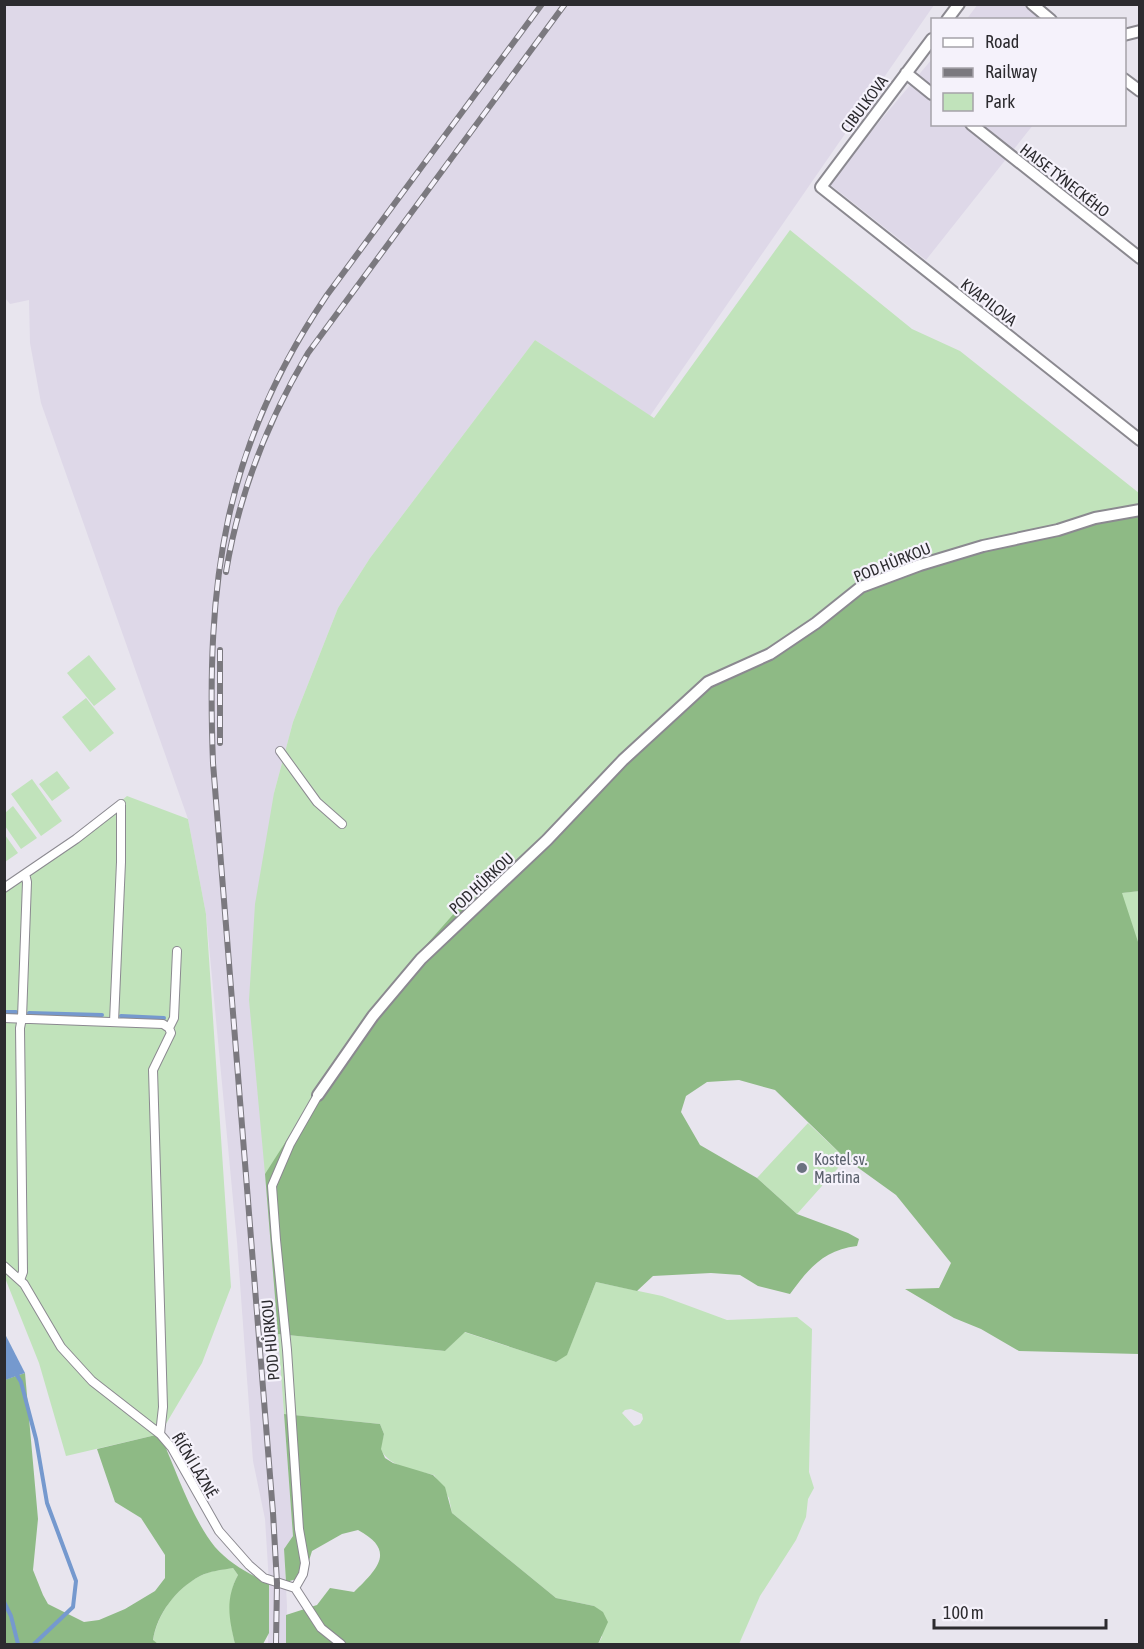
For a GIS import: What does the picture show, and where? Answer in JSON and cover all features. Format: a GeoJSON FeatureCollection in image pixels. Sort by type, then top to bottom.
{"type":"FeatureCollection","features":[{"type":"Feature","properties":{"kind":"street"},"geometry":{"type":"LineString","coordinates":[[948,18],[959,4]]}},
{"type":"Feature","properties":{"kind":"street"},"geometry":{"type":"LineString","coordinates":[[1032,4],[1049,18]]}},
{"type":"Feature","properties":{"kind":"street","name":"CIBULKOVA"},"geometry":{"type":"LineString","coordinates":[[821,187],[931,42]]}},
{"type":"Feature","properties":{"kind":"street"},"geometry":{"type":"LineString","coordinates":[[906,73],[931,92]]}},
{"type":"Feature","properties":{"kind":"street"},"geometry":{"type":"LineString","coordinates":[[1126,80],[1140,91]]}},
{"type":"Feature","properties":{"kind":"street","name":"HAISE TÝNECKÉHO"},"geometry":{"type":"LineString","coordinates":[[974,126],[1140,258]]}},
{"type":"Feature","properties":{"kind":"street","name":"KVAPILOVA"},"geometry":{"type":"LineString","coordinates":[[821,187],[1140,440]]}},
{"type":"Feature","properties":{"kind":"street","name":"POD HŮRKOU"},"geometry":{"type":"LineString","coordinates":[[295,1588],[303,1574],[305,1563],[299,1529],[287,1350],[272,1186],[290,1144],[318,1095],[373,1016],[421,959],[547,840],[623,760],[708,682],[770,654],[816,623],[861,587],[920,565],[983,546],[1058,530],[1095,518],[1140,510]]}},
{"type":"Feature","properties":{"kind":"street"},"geometry":{"type":"LineString","coordinates":[[280,751],[317,802],[342,824]]}},
{"type":"Feature","properties":{"kind":"street"},"geometry":{"type":"LineString","coordinates":[[4,888],[76,839],[121,804],[121,862],[114,1022]]}},
{"type":"Feature","properties":{"kind":"street"},"geometry":{"type":"LineString","coordinates":[[20,1280],[23,1272],[20,1028],[27,882],[25,874]]}},
{"type":"Feature","properties":{"kind":"street"},"geometry":{"type":"LineString","coordinates":[[169,1028],[174,1018],[177,951]]}},
{"type":"Feature","properties":{"kind":"street"},"geometry":{"type":"LineString","coordinates":[[4,1018],[163,1024],[169,1028],[171,1033],[153,1070],[163,1407],[160,1434]]}},
{"type":"Feature","properties":{"kind":"street","name":"ŘÍČNÍ LÁZNĚ"},"geometry":{"type":"LineString","coordinates":[[4,1266],[20,1280],[40,1309],[61,1347],[92,1381],[160,1434],[172,1448],[226,1540],[264,1578],[295,1588]]}},
{"type":"Feature","properties":{"kind":"street"},"geometry":{"type":"LineString","coordinates":[[295,1588],[321,1628],[341,1644]]}},
{"type":"Feature","properties":{"kind":"shaded area"},"geometry":{"type":"Polygon","coordinates":[[[978,4],[1032,5],[1048,18],[968,18],[978,4]]]}},
{"type":"Feature","properties":{"kind":"shaded area"},"geometry":{"type":"Polygon","coordinates":[[[5,5],[934,5],[650,416],[535,340],[370,558],[338,608],[293,722],[274,793],[275,1293],[293,1536],[284,1549],[286,1644],[268,1644],[269,1583],[265,1519],[253,1461],[237,1242],[206,914],[188,819],[41,403],[30,343],[29,300],[10,304],[5,298],[5,5]]]}},
{"type":"Feature","properties":{"kind":"shaded area"},"geometry":{"type":"Polygon","coordinates":[[[931,60],[931,126],[1032,126],[926,260],[828,183],[931,60]]]}},
{"type":"Feature","properties":{"kind":"green space"},"geometry":{"type":"Polygon","coordinates":[[[790,230],[912,329],[960,351],[1139,493],[1139,505],[265,1174],[249,1000],[255,904],[274,793],[293,722],[338,608],[370,558],[535,340],[654,418],[790,230]]]}},
{"type":"Feature","properties":{"kind":"green space"},"geometry":{"type":"Polygon","coordinates":[[[1139,505],[1140,891],[1122,893],[1140,948],[1139,1354],[1019,1351],[981,1329],[954,1318],[905,1289],[939,1288],[951,1263],[896,1195],[846,1159],[775,1090],[739,1080],[707,1082],[686,1096],[681,1112],[700,1145],[757,1178],[797,1214],[859,1239],[857,1246],[835,1252],[818,1262],[790,1294],[758,1286],[740,1275],[711,1273],[653,1276],[637,1291],[596,1282],[567,1355],[556,1362],[465,1332],[445,1351],[278,1334],[265,1174],[343,1052],[412,961],[457,910],[474,904],[699,687],[769,652],[860,584],[1139,505]]]}},
{"type":"Feature","properties":{"kind":"green space"},"geometry":{"type":"Polygon","coordinates":[[[89,655],[116,689],[94,706],[67,673],[89,655]]]}},
{"type":"Feature","properties":{"kind":"green space"},"geometry":{"type":"Polygon","coordinates":[[[86,698],[114,733],[90,752],[62,717],[86,698]]]}},
{"type":"Feature","properties":{"kind":"green space"},"geometry":{"type":"Polygon","coordinates":[[[57,771],[70,788],[52,801],[39,784],[57,771]]]}},
{"type":"Feature","properties":{"kind":"green space"},"geometry":{"type":"Polygon","coordinates":[[[32,779],[62,821],[41,836],[11,794],[32,779]]]}},
{"type":"Feature","properties":{"kind":"green space"},"geometry":{"type":"Polygon","coordinates":[[[127,796],[188,819],[206,914],[231,1287],[202,1363],[160,1434],[66,1456],[39,1363],[5,1278],[5,888],[76,839],[127,796]]]}},
{"type":"Feature","properties":{"kind":"green space"},"geometry":{"type":"Polygon","coordinates":[[[13,806],[37,838],[21,849],[5,826],[5,813],[13,806]]]}},
{"type":"Feature","properties":{"kind":"green space"},"geometry":{"type":"Polygon","coordinates":[[[5,835],[18,853],[4,862],[5,835]]]}},
{"type":"Feature","properties":{"kind":"green space"},"geometry":{"type":"Polygon","coordinates":[[[1139,891],[1140,948],[1139,949],[1121,893],[1139,891]]]}},
{"type":"Feature","properties":{"kind":"green space"},"geometry":{"type":"Polygon","coordinates":[[[808,1123],[846,1159],[797,1214],[757,1178],[808,1123]]]}},
{"type":"Feature","properties":{"kind":"green space"},"geometry":{"type":"Polygon","coordinates":[[[596,1282],[662,1296],[727,1320],[797,1317],[812,1329],[809,1472],[814,1488],[808,1499],[806,1517],[796,1540],[760,1596],[739,1644],[598,1644],[602,1637],[594,1606],[556,1598],[452,1513],[449,1498],[434,1475],[397,1464],[380,1449],[384,1434],[380,1424],[284,1414],[278,1334],[445,1351],[464,1332],[556,1362],[567,1354],[596,1282]],[[631,1409],[622,1413],[634,1426],[640,1424],[643,1419],[642,1414],[631,1409]]]}},
{"type":"Feature","properties":{"kind":"green space"},"geometry":{"type":"Polygon","coordinates":[[[25,1373],[38,1519],[33,1570],[48,1604],[84,1622],[99,1620],[125,1609],[155,1591],[165,1578],[165,1555],[141,1518],[115,1502],[97,1449],[160,1434],[191,1508],[215,1547],[240,1568],[269,1583],[269,1633],[263,1644],[235,1644],[229,1609],[231,1592],[238,1575],[233,1568],[200,1576],[176,1595],[163,1612],[155,1630],[153,1640],[158,1644],[5,1644],[4,1380],[25,1373]]]}},
{"type":"Feature","properties":{"kind":"green space"},"geometry":{"type":"Polygon","coordinates":[[[284,1414],[380,1424],[384,1434],[381,1449],[385,1458],[393,1463],[433,1475],[445,1487],[452,1513],[556,1598],[594,1606],[603,1612],[608,1622],[598,1644],[286,1644],[286,1615],[317,1605],[330,1588],[354,1592],[376,1568],[380,1553],[377,1545],[358,1530],[342,1534],[312,1551],[304,1577],[286,1582],[284,1549],[293,1536],[284,1414]]]}},
{"type":"Feature","properties":{"kind":"green space"},"geometry":{"type":"Polygon","coordinates":[[[233,1568],[238,1575],[230,1600],[235,1644],[158,1644],[153,1641],[155,1630],[165,1609],[180,1590],[199,1576],[233,1568]]]}},
{"type":"Feature","properties":{"kind":"water"},"geometry":{"type":"Polygon","coordinates":[[[4,1332],[25,1373],[5,1380],[4,1380],[4,1332]]]}},
{"type":"Feature","properties":{"kind":"waterway"},"geometry":{"type":"LineString","coordinates":[[4,1012],[16,1012]]}},
{"type":"Feature","properties":{"kind":"waterway"},"geometry":{"type":"LineString","coordinates":[[29,1013],[102,1015]]}},
{"type":"Feature","properties":{"kind":"waterway"},"geometry":{"type":"LineString","coordinates":[[121,1016],[164,1018]]}},
{"type":"Feature","properties":{"kind":"waterway"},"geometry":{"type":"LineString","coordinates":[[15,1372],[21,1382],[36,1439],[47,1503],[76,1581],[73,1607],[34,1644]]}},
{"type":"Feature","properties":{"kind":"waterway"},"geometry":{"type":"LineString","coordinates":[[4,1602],[11,1616],[18,1644]]}},
{"type":"Feature","properties":{"kind":"railway"},"geometry":{"type":"LineString","coordinates":[[276,1644],[277,1583],[273,1513],[213,763],[213,635],[228,518],[243,463],[264,407],[292,352],[327,295],[542,4]]}},
{"type":"Feature","properties":{"kind":"railway"},"geometry":{"type":"LineString","coordinates":[[226,572],[239,514],[256,459],[280,405],[308,353],[565,4]]}},
{"type":"Feature","properties":{"kind":"railway"},"geometry":{"type":"LineString","coordinates":[[220,650],[220,743]]}},
{"type":"Feature","properties":{"kind":"place","name":"Kostel sv. Martina"},"geometry":{"type":"Point","coordinates":[802,1168]}}]}
